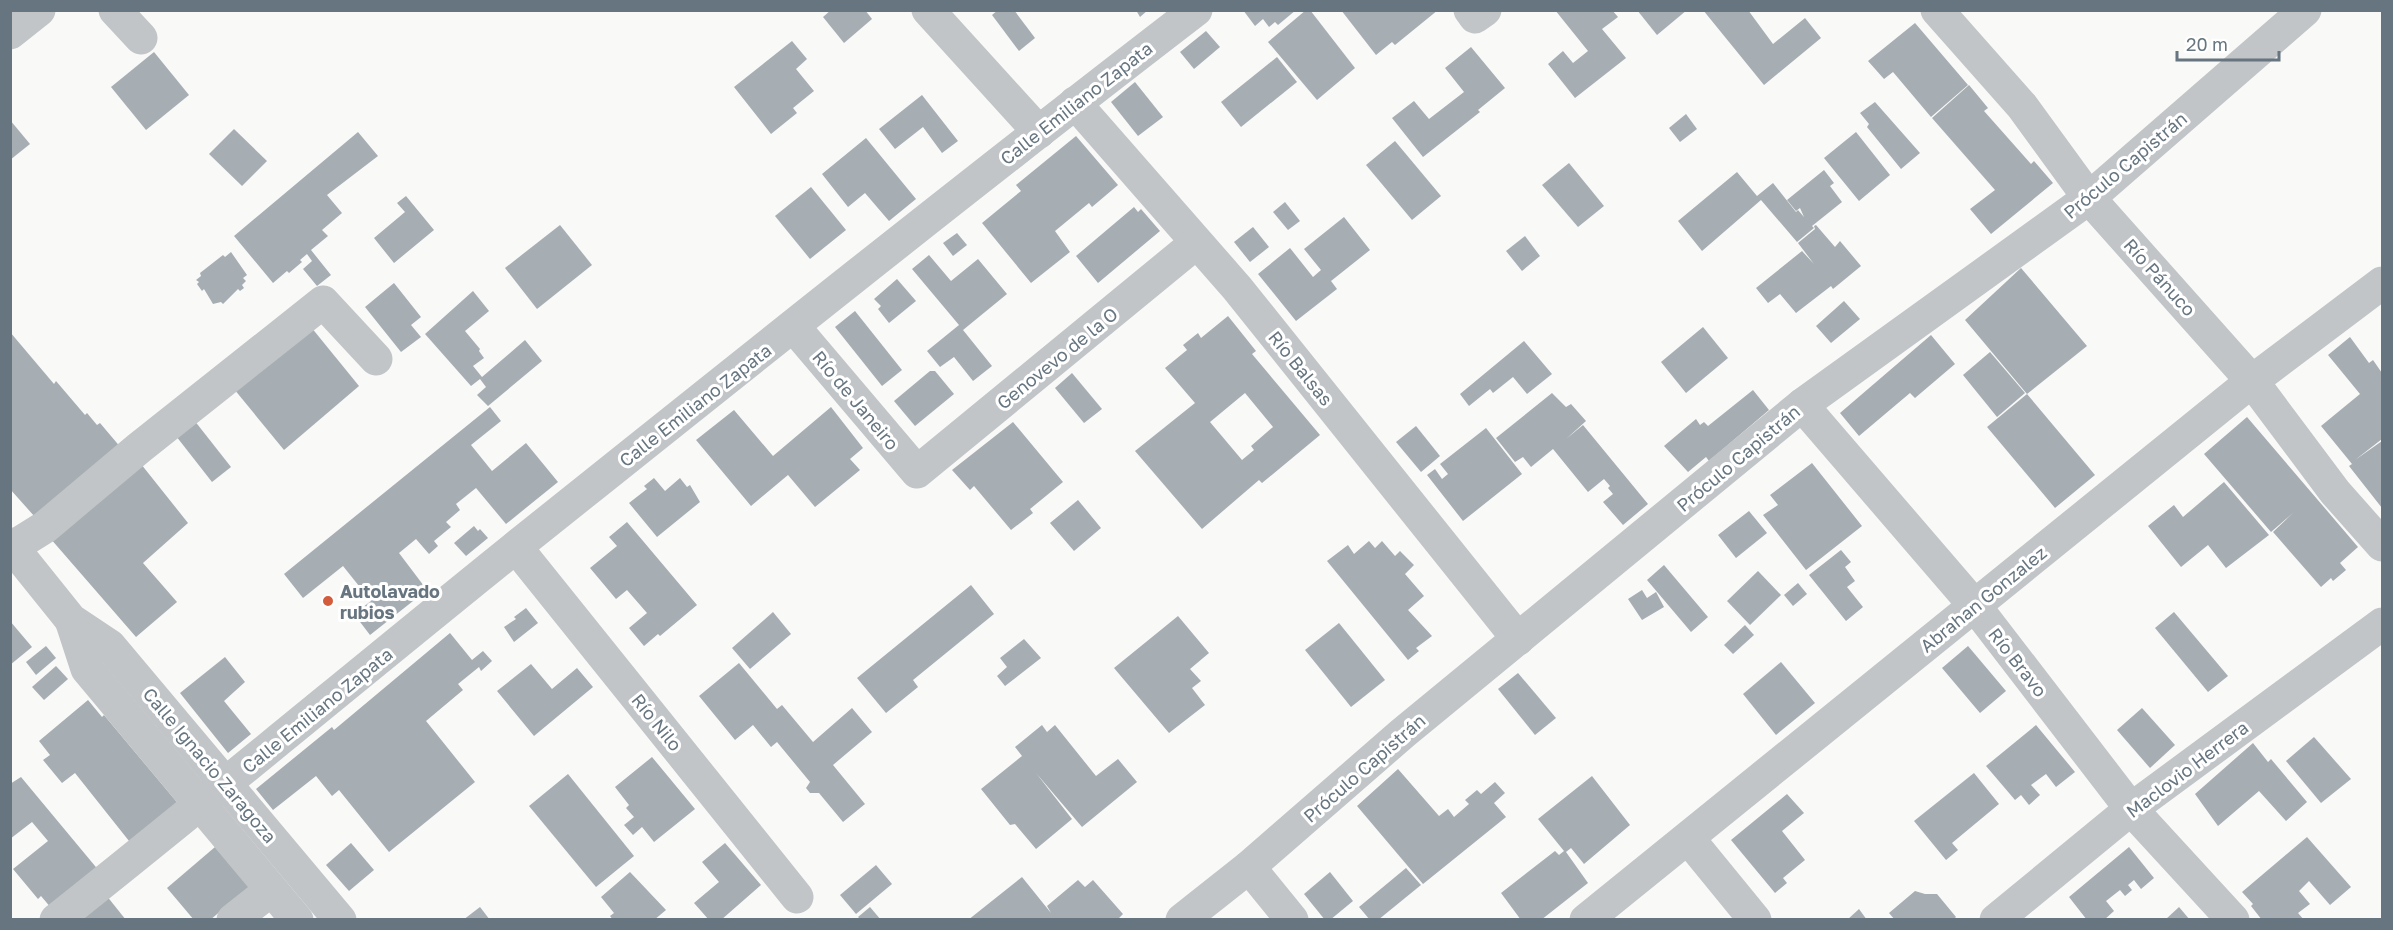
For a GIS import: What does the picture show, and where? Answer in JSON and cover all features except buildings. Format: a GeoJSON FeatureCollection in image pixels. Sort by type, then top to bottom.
{"type":"FeatureCollection","features":[{"type":"Feature","properties":{"kind":"street"},"geometry":{"type":"LineString","coordinates":[[10,33],[39,10]]}},
{"type":"Feature","properties":{"kind":"street"},"geometry":{"type":"LineString","coordinates":[[115,10],[141,38]]}},
{"type":"Feature","properties":{"kind":"street"},"geometry":{"type":"LineString","coordinates":[[928,10],[1039,132]]}},
{"type":"Feature","properties":{"kind":"street","name":"Calle Emiliano Zapata"},"geometry":{"type":"LineString","coordinates":[[56,920],[200,806],[516,547],[1075,103],[1196,10]]}},
{"type":"Feature","properties":{"kind":"street","name":"Río Pánuco"},"geometry":{"type":"LineString","coordinates":[[1937,10],[2022,106],[2089,198],[2252,381],[2335,492],[2382,545]]}},
{"type":"Feature","properties":{"kind":"street","name":"Próculo Capistrán"},"geometry":{"type":"LineString","coordinates":[[1182,920],[1249,867],[1403,733],[1802,405],[2089,198],[2305,10]]}},
{"type":"Feature","properties":{"kind":"street","name":"Río Balsas"},"geometry":{"type":"LineString","coordinates":[[1075,103],[1237,288],[1518,639]]}},
{"type":"Feature","properties":{"kind":"street","name":"Genovevo de la O"},"geometry":{"type":"LineString","coordinates":[[917,472],[1196,243]]}},
{"type":"Feature","properties":{"kind":"street","name":"Abrahan Gonzalez"},"geometry":{"type":"LineString","coordinates":[[1586,920],[2252,381],[2382,283]]}},
{"type":"Feature","properties":{"kind":"street"},"geometry":{"type":"LineString","coordinates":[[12,546],[45,527],[139,448],[323,302],[376,359]]}},
{"type":"Feature","properties":{"kind":"street","name":"Río de Janeiro"},"geometry":{"type":"LineString","coordinates":[[794,327],[917,472]]}},
{"type":"Feature","properties":{"kind":"street","name":"Río Bravo"},"geometry":{"type":"LineString","coordinates":[[1802,405],[1975,606],[2132,809],[2233,920]]}},
{"type":"Feature","properties":{"kind":"street","name":"Calle Ignacio Zaragoza"},"geometry":{"type":"LineString","coordinates":[[12,546],[71,620],[110,646],[340,920]]}},
{"type":"Feature","properties":{"kind":"street","name":"Río Nilo"},"geometry":{"type":"LineString","coordinates":[[516,547],[797,897]]}},
{"type":"Feature","properties":{"kind":"street","name":"Calle Ignacio Zaragoza"},"geometry":{"type":"LineString","coordinates":[[71,620],[87,669],[297,920]]}},
{"type":"Feature","properties":{"kind":"street","name":"Maclovio Herrera"},"geometry":{"type":"LineString","coordinates":[[1996,920],[2132,809],[2382,624]]}},
{"type":"Feature","properties":{"kind":"street"},"geometry":{"type":"LineString","coordinates":[[1689,838],[1755,920]]}},
{"type":"Feature","properties":{"kind":"street"},"geometry":{"type":"LineString","coordinates":[[1249,867],[1292,920]]}},
{"type":"Feature","properties":{"kind":"street"},"geometry":{"type":"LineString","coordinates":[[233,920],[272,890]]}},
{"type":"Feature","properties":{"kind":"place","name":"Autolavado rubios"},"geometry":{"type":"Point","coordinates":[328,601]}}]}
